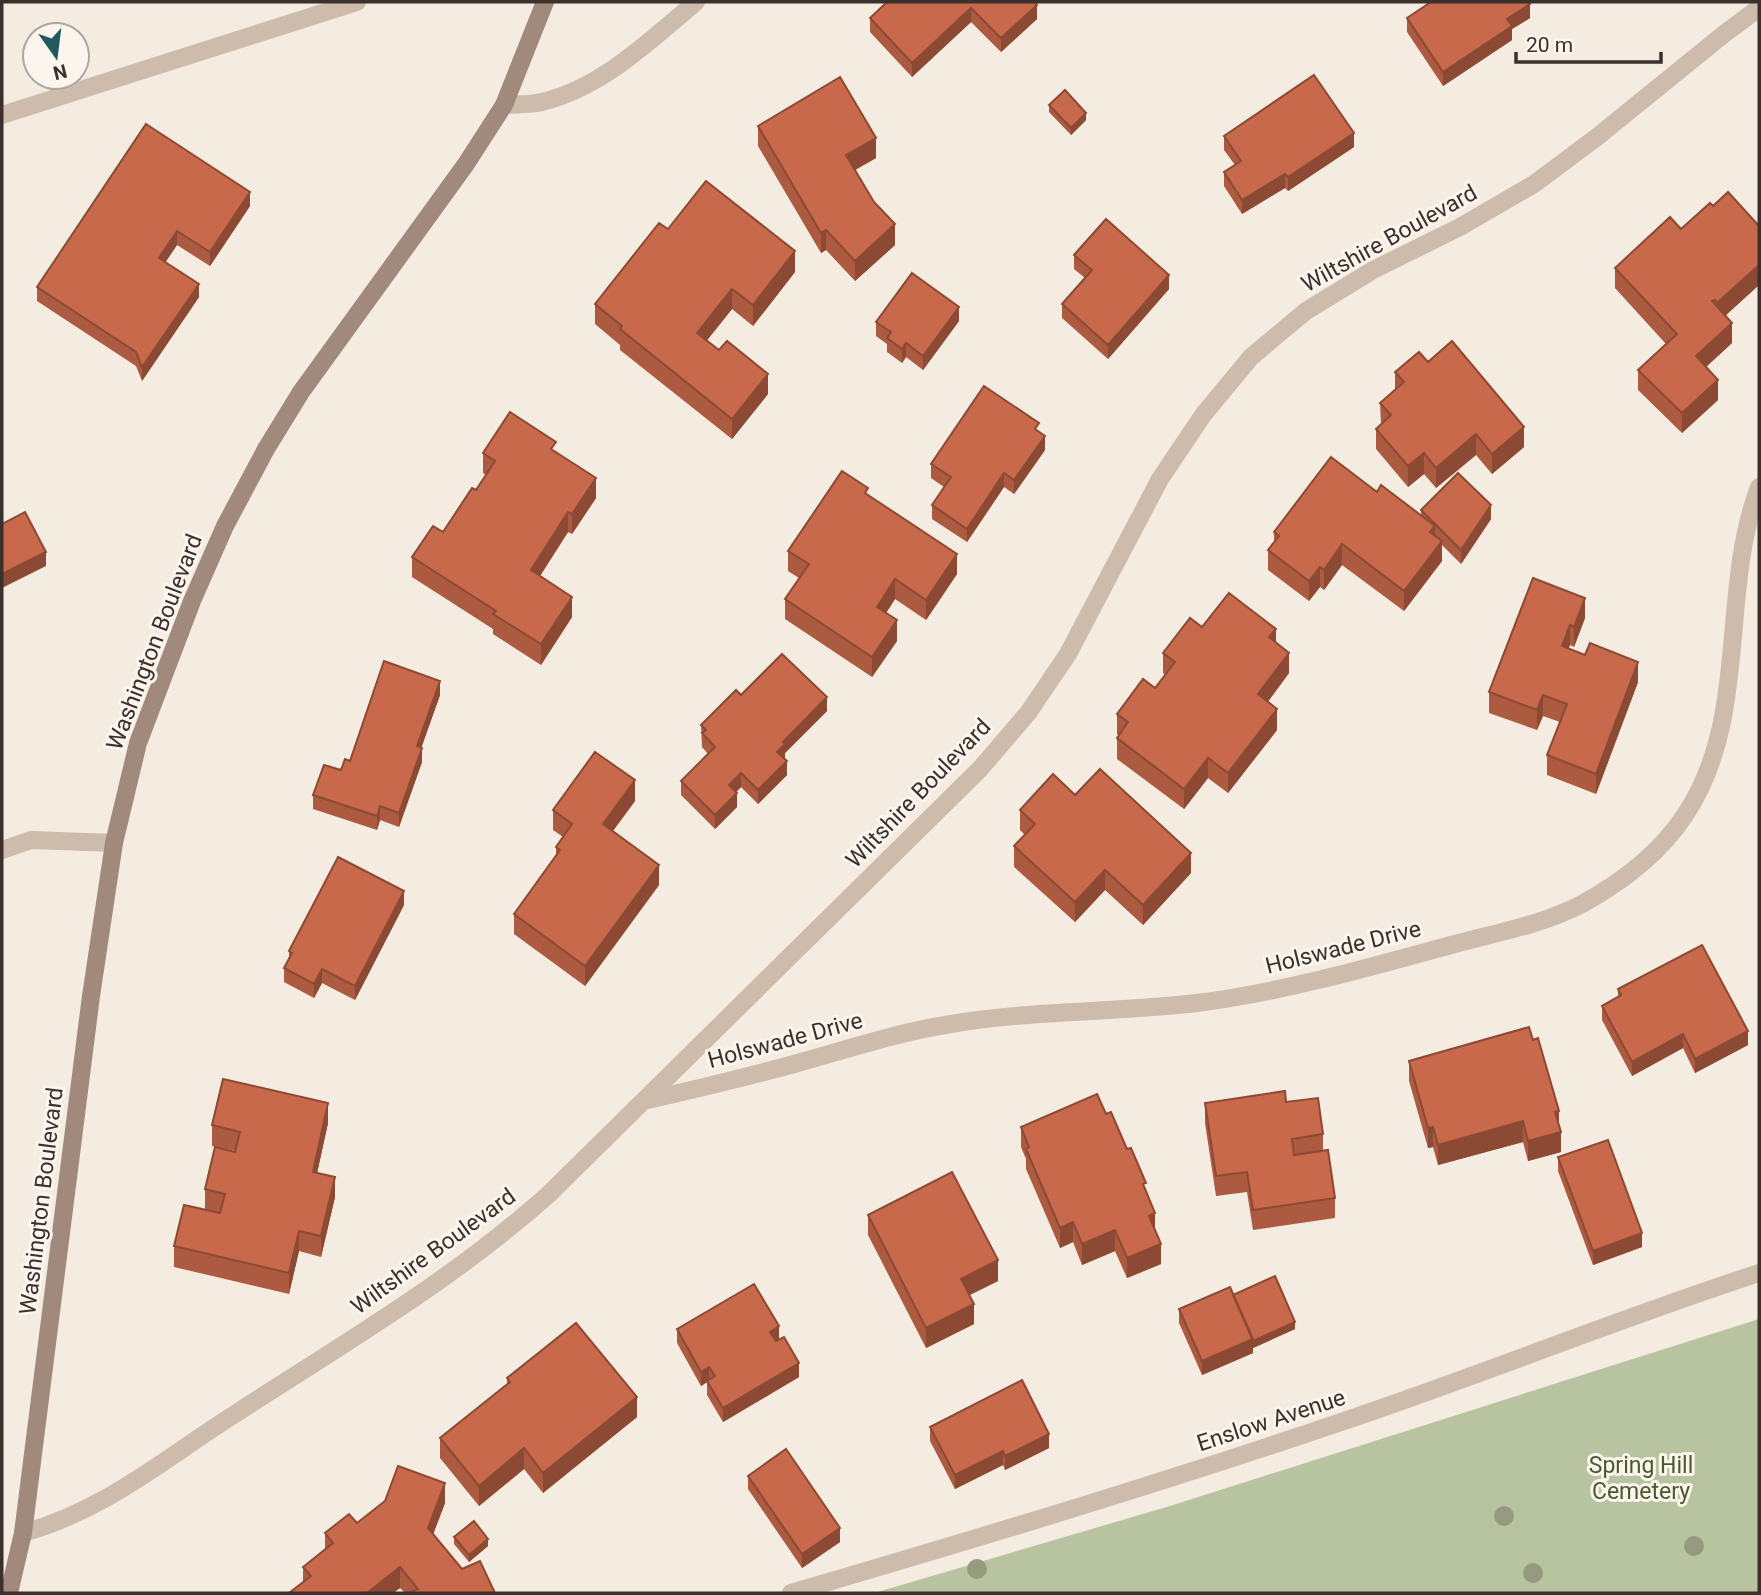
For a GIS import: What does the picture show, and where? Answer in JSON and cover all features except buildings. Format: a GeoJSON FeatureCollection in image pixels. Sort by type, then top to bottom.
{"type":"FeatureCollection","features":[{"type":"Feature","properties":{"kind":"street"},"geometry":{"type":"LineString","coordinates":[[2,116],[357,2]]}},
{"type":"Feature","properties":{"kind":"street","name":"Washington Boulevard"},"geometry":{"type":"LineString","coordinates":[[9,1593],[23,1533],[91,996],[114,843],[138,743],[164,672],[225,526],[266,449],[308,381],[466,164],[504,105],[545,2]]}},
{"type":"Feature","properties":{"kind":"street"},"geometry":{"type":"LineString","coordinates":[[504,105],[539,103],[576,91],[619,65],[696,2]]}},
{"type":"Feature","properties":{"kind":"street","name":"Wiltshire Boulevard"},"geometry":{"type":"LineString","coordinates":[[23,1533],[77,1514],[109,1498],[233,1415],[376,1325],[507,1232],[541,1202],[980,769],[1028,713],[1068,654],[1160,479],[1203,415],[1251,357],[1306,311],[1373,270],[1460,227],[1534,184],[1759,8]]}},
{"type":"Feature","properties":{"kind":"street","name":"Holswade Drive"},"geometry":{"type":"LineString","coordinates":[[643,1101],[742,1078],[876,1040],[945,1024],[1198,1003],[1280,989],[1527,924],[1578,906],[1622,880],[1658,848],[1685,816],[1711,769],[1722,724],[1732,654],[1740,558],[1759,486]]}},
{"type":"Feature","properties":{"kind":"street"},"geometry":{"type":"LineString","coordinates":[[2,850],[31,840],[114,843]]}},
{"type":"Feature","properties":{"kind":"street","name":"Enslow Avenue"},"geometry":{"type":"LineString","coordinates":[[791,1593],[1216,1464],[1382,1408],[1629,1316],[1759,1273]]}},
{"type":"Feature","properties":{"kind":"green space","name":"Spring Hill Cemetery"},"geometry":{"type":"Polygon","coordinates":[[[1759,1319],[1759,1593],[874,1593],[1170,1506],[1759,1319]]]}}]}
